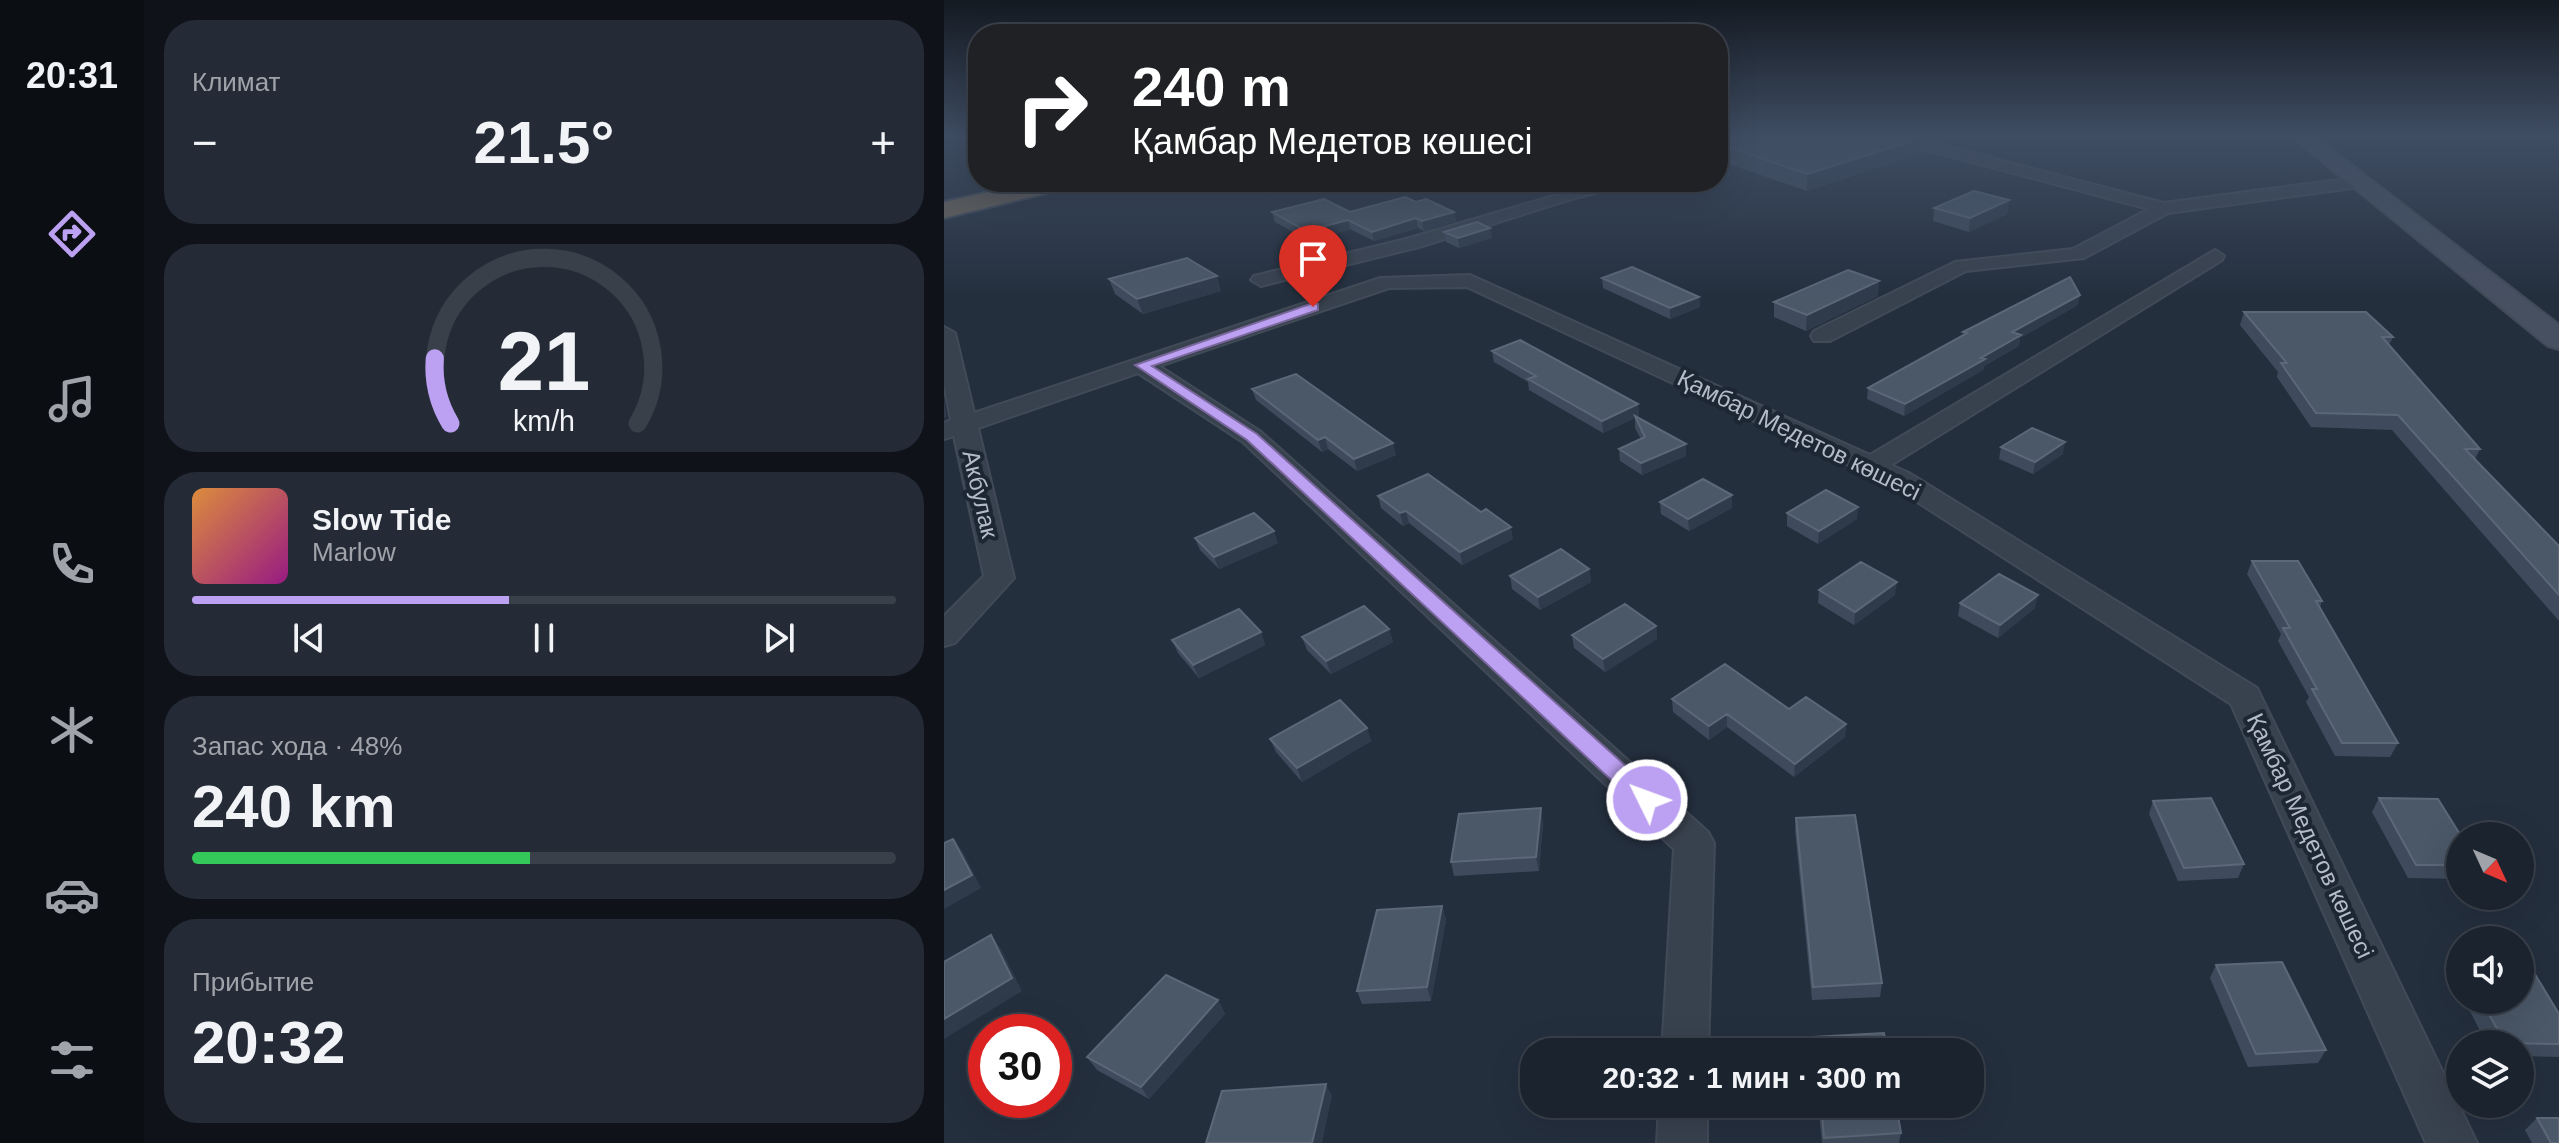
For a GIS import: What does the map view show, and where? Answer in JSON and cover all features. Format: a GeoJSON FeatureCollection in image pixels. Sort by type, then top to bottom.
{"type":"FeatureCollection","features":[{"type":"Feature","properties":{"kind":"highway"},"geometry":{"type":"LineString","coordinates":[[944,210],[1021,192]]}},
{"type":"Feature","properties":{"kind":"street"},"geometry":{"type":"LineString","coordinates":[[2093,189],[2164,208]]}},
{"type":"Feature","properties":{"kind":"street"},"geometry":{"type":"LineString","coordinates":[[1822,336],[1962,266],[2077,254],[2164,208],[2305,189]]}},
{"type":"Feature","properties":{"kind":"street"},"geometry":{"type":"LineString","coordinates":[[2369,189],[2559,340]]}},
{"type":"Feature","properties":{"kind":"street"},"geometry":{"type":"LineString","coordinates":[[1261,280],[1412,243],[1579,192]]}},
{"type":"Feature","properties":{"kind":"street"},"geometry":{"type":"LineString","coordinates":[[1871,466],[2215,256]]}},
{"type":"Feature","properties":{"kind":"street"},"geometry":{"type":"LineString","coordinates":[[1294,272],[1342,297]]}},
{"type":"Feature","properties":{"kind":"street","name":"Қамбар Медетов көшесі"},"geometry":{"type":"LineString","coordinates":[[954,427],[1387,282],[1470,281],[1900,479],[2245,697],[2452,1143]]}},
{"type":"Feature","properties":{"kind":"street","name":"Акбулак"},"geometry":{"type":"LineString","coordinates":[[944,333],[954,427],[999,578],[944,635]]}},
{"type":"Feature","properties":{"kind":"street"},"geometry":{"type":"LineString","coordinates":[[1141,365],[1252,437],[1694,843],[1686,1038]]}},
{"type":"Feature","properties":{"kind":"street"},"geometry":{"type":"LineString","coordinates":[[1682,1143],[1683,1118]]}},
{"type":"Feature","properties":{"kind":"building"},"geometry":{"type":"Polygon","coordinates":[[[1974,191],[2009,200],[1970,218],[1934,208],[1974,191]]]}},
{"type":"Feature","properties":{"kind":"building"},"geometry":{"type":"Polygon","coordinates":[[[1405,197],[1416,202],[1426,199],[1454,212],[1422,221],[1416,218],[1372,232],[1348,220],[1306,231],[1272,212],[1324,199],[1350,212],[1405,197]]]}},
{"type":"Feature","properties":{"kind":"building"},"geometry":{"type":"Polygon","coordinates":[[[1477,222],[1490,228],[1458,238],[1444,232],[1477,222]]]}},
{"type":"Feature","properties":{"kind":"building"},"geometry":{"type":"Polygon","coordinates":[[[1187,258],[1217,276],[1137,299],[1109,279],[1187,258]]]}},
{"type":"Feature","properties":{"kind":"building"},"geometry":{"type":"Polygon","coordinates":[[[1632,267],[1699,297],[1670,308],[1602,278],[1632,267]]]}},
{"type":"Feature","properties":{"kind":"building"},"geometry":{"type":"Polygon","coordinates":[[[1848,270],[1879,281],[1807,315],[1774,302],[1848,270]]]}},
{"type":"Feature","properties":{"kind":"building"},"geometry":{"type":"Polygon","coordinates":[[[2070,277],[2080,295],[2012,332],[2021,335],[1905,404],[1868,388],[1967,333],[1963,332],[2070,277]]]}},
{"type":"Feature","properties":{"kind":"building"},"geometry":{"type":"Polygon","coordinates":[[[2244,312],[2366,312],[2393,337],[2382,337],[2480,449],[2465,449],[2559,546],[2559,595],[2398,415],[2316,413],[2281,363],[2287,363],[2244,312]]]}},
{"type":"Feature","properties":{"kind":"building"},"geometry":{"type":"Polygon","coordinates":[[[1520,340],[1638,404],[1602,421],[1528,379],[1536,376],[1492,351],[1520,340]]]}},
{"type":"Feature","properties":{"kind":"building"},"geometry":{"type":"Polygon","coordinates":[[[1296,374],[1393,443],[1354,459],[1325,437],[1318,440],[1252,389],[1296,374]]]}},
{"type":"Feature","properties":{"kind":"building"},"geometry":{"type":"Polygon","coordinates":[[[1635,416],[1686,444],[1641,463],[1619,449],[1645,437],[1635,416]]]}},
{"type":"Feature","properties":{"kind":"building"},"geometry":{"type":"Polygon","coordinates":[[[2032,428],[2065,442],[2035,462],[2001,447],[2032,428]]]}},
{"type":"Feature","properties":{"kind":"building"},"geometry":{"type":"Polygon","coordinates":[[[1428,474],[1481,512],[1486,509],[1511,527],[1460,552],[1406,511],[1400,513],[1378,496],[1428,474]]]}},
{"type":"Feature","properties":{"kind":"building"},"geometry":{"type":"Polygon","coordinates":[[[1703,479],[1732,495],[1688,519],[1660,502],[1703,479]]]}},
{"type":"Feature","properties":{"kind":"building"},"geometry":{"type":"Polygon","coordinates":[[[1826,490],[1858,507],[1819,531],[1787,513],[1826,490]]]}},
{"type":"Feature","properties":{"kind":"building"},"geometry":{"type":"Polygon","coordinates":[[[1254,513],[1274,531],[1214,557],[1195,538],[1254,513]]]}},
{"type":"Feature","properties":{"kind":"building"},"geometry":{"type":"Polygon","coordinates":[[[1561,549],[1589,569],[1538,597],[1510,576],[1561,549]]]}},
{"type":"Feature","properties":{"kind":"building"},"geometry":{"type":"Polygon","coordinates":[[[2252,561],[2298,561],[2322,601],[2316,601],[2398,743],[2342,743],[2312,689],[2317,689],[2283,628],[2290,628],[2252,561]]]}},
{"type":"Feature","properties":{"kind":"building"},"geometry":{"type":"Polygon","coordinates":[[[1861,562],[1897,582],[1855,612],[1819,590],[1861,562]]]}},
{"type":"Feature","properties":{"kind":"building"},"geometry":{"type":"Polygon","coordinates":[[[1999,574],[2038,595],[2000,625],[1960,603],[1999,574]]]}},
{"type":"Feature","properties":{"kind":"building"},"geometry":{"type":"Polygon","coordinates":[[[1625,604],[1656,626],[1603,659],[1572,635],[1625,604]]]}},
{"type":"Feature","properties":{"kind":"building"},"geometry":{"type":"Polygon","coordinates":[[[1364,606],[1389,629],[1326,661],[1302,637],[1364,606]]]}},
{"type":"Feature","properties":{"kind":"building"},"geometry":{"type":"Polygon","coordinates":[[[1239,609],[1261,632],[1193,665],[1172,640],[1239,609]]]}},
{"type":"Feature","properties":{"kind":"building"},"geometry":{"type":"Polygon","coordinates":[[[1725,664],[1789,709],[1806,697],[1846,724],[1795,764],[1727,714],[1709,726],[1672,699],[1725,664]]]}},
{"type":"Feature","properties":{"kind":"building"},"geometry":{"type":"Polygon","coordinates":[[[1340,700],[1367,728],[1297,768],[1270,739],[1340,700]]]}},
{"type":"Feature","properties":{"kind":"building"},"geometry":{"type":"Polygon","coordinates":[[[2211,798],[2244,864],[2184,868],[2153,801],[2211,798]]]}},
{"type":"Feature","properties":{"kind":"building"},"geometry":{"type":"Polygon","coordinates":[[[2379,798],[2438,799],[2452,822],[2446,822],[2446,865],[2416,865],[2379,798]]]}},
{"type":"Feature","properties":{"kind":"building"},"geometry":{"type":"Polygon","coordinates":[[[1541,808],[1536,857],[1451,862],[1459,814],[1541,808]]]}},
{"type":"Feature","properties":{"kind":"building"},"geometry":{"type":"Polygon","coordinates":[[[1855,815],[1882,983],[1813,987],[1796,818],[1855,815]]]}},
{"type":"Feature","properties":{"kind":"building"},"geometry":{"type":"Polygon","coordinates":[[[953,839],[972,875],[944,890],[944,843],[953,839]]]}},
{"type":"Feature","properties":{"kind":"building"},"geometry":{"type":"Polygon","coordinates":[[[1442,906],[1427,987],[1357,991],[1377,910],[1442,906]]]}},
{"type":"Feature","properties":{"kind":"building"},"geometry":{"type":"Polygon","coordinates":[[[991,935],[1012,978],[944,1019],[944,962],[991,935]]]}},
{"type":"Feature","properties":{"kind":"building"},"geometry":{"type":"Polygon","coordinates":[[[2282,962],[2326,1050],[2256,1054],[2216,965],[2282,962]]]}},
{"type":"Feature","properties":{"kind":"building"},"geometry":{"type":"Polygon","coordinates":[[[2534,973],[2559,1014],[2559,1044],[2534,1044],[2534,1030],[2498,1030],[2489,1014],[2534,1014],[2534,973]]]}},
{"type":"Feature","properties":{"kind":"building"},"geometry":{"type":"Polygon","coordinates":[[[1166,975],[1218,1000],[1141,1087],[1087,1057],[1166,975]]]}},
{"type":"Feature","properties":{"kind":"building"},"geometry":{"type":"Polygon","coordinates":[[[1884,1033],[1885,1038],[1813,1038],[1884,1033]]]}},
{"type":"Feature","properties":{"kind":"building"},"geometry":{"type":"Polygon","coordinates":[[[1326,1084],[1312,1143],[1206,1143],[1222,1091],[1326,1084]]]}},
{"type":"Feature","properties":{"kind":"building"},"geometry":{"type":"Polygon","coordinates":[[[1822,1118],[1898,1118],[1901,1133],[1824,1138],[1822,1118]]]}},
{"type":"Feature","properties":{"kind":"building"},"geometry":{"type":"Polygon","coordinates":[[[2537,1118],[2559,1118],[2559,1143],[2551,1143],[2537,1118]]]}},
{"type":"Feature","properties":{"kind":"route"},"geometry":{"type":"LineString","coordinates":[[1313,307],[1141,365],[1252,437],[1647,800]]}}]}
